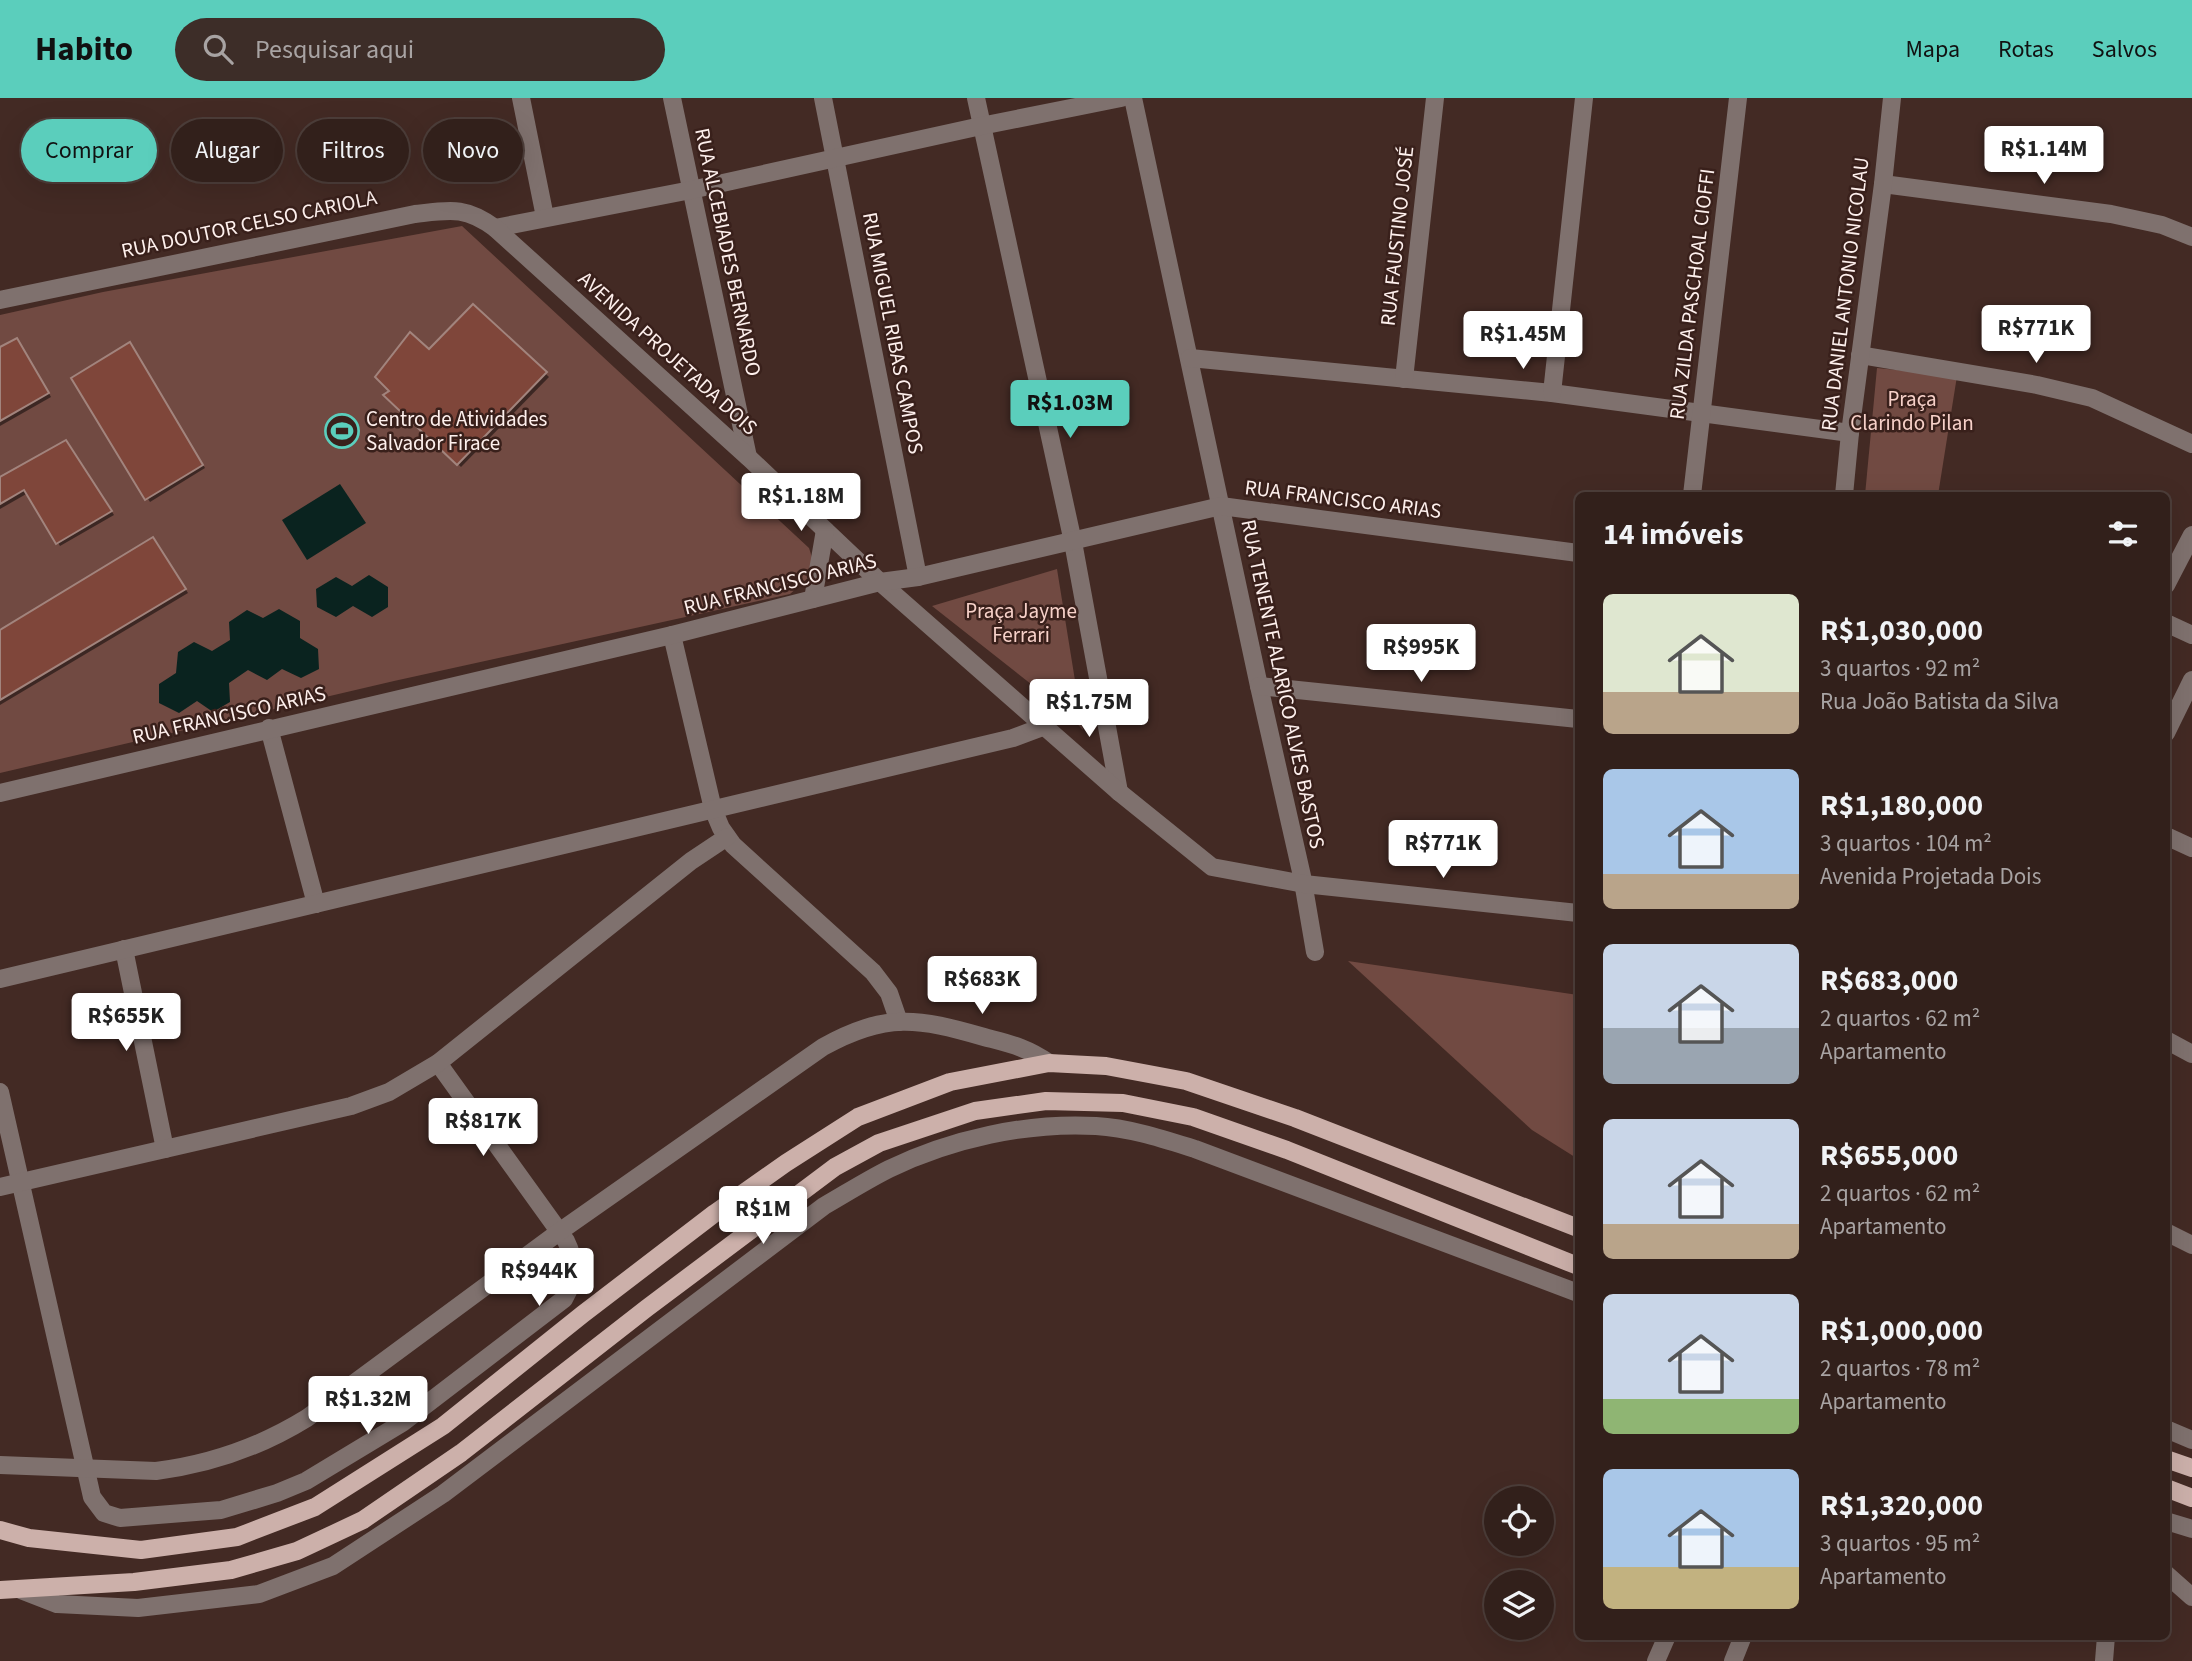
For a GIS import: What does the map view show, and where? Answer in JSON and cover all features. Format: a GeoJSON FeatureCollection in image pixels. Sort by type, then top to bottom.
{"type":"FeatureCollection","features":[{"type":"Feature","properties":{"kind":"main road"},"geometry":{"type":"LineString","coordinates":[[0,1530],[29,1538],[141,1550],[237,1537],[315,1507],[443,1426],[583,1314],[715,1213],[786,1163],[858,1117],[950,1082],[1049,1063],[1106,1066],[1186,1081],[1295,1118],[1575,1227]]}},
{"type":"Feature","properties":{"kind":"main road"},"geometry":{"type":"LineString","coordinates":[[0,1590],[134,1582],[231,1570],[297,1551],[363,1520],[461,1453],[647,1308],[835,1167],[879,1143],[975,1111],[1046,1101],[1123,1103],[1194,1118],[1287,1150],[1575,1265]]}},
{"type":"Feature","properties":{"kind":"main road"},"geometry":{"type":"LineString","coordinates":[[2170,1460],[2192,1468]]}},
{"type":"Feature","properties":{"kind":"main road"},"geometry":{"type":"LineString","coordinates":[[2170,1490],[2192,1498]]}},
{"type":"Feature","properties":{"kind":"street"},"geometry":{"type":"LineString","coordinates":[[521,98],[545,217]]}},
{"type":"Feature","properties":{"kind":"street","name":"RUA ALCEBIADES BERNARDO"},"geometry":{"type":"LineString","coordinates":[[672,98],[748,457]]}},
{"type":"Feature","properties":{"kind":"street","name":"RUA MIGUEL RIBAS CAMPOS"},"geometry":{"type":"LineString","coordinates":[[822,98],[918,577]]}},
{"type":"Feature","properties":{"kind":"street"},"geometry":{"type":"LineString","coordinates":[[976,98],[1073,542],[1119,792]]}},
{"type":"Feature","properties":{"kind":"street"},"geometry":{"type":"LineString","coordinates":[[495,228],[691,190],[835,157],[1121,98]]}},
{"type":"Feature","properties":{"kind":"street","name":"RUA TENENTE ALARICO ALVES BASTOS"},"geometry":{"type":"LineString","coordinates":[[1133,98],[1304,884],[1315,952]]}},
{"type":"Feature","properties":{"kind":"street","name":"RUA FAUSTINO JOSÉ"},"geometry":{"type":"LineString","coordinates":[[1404,379],[1435,98]]}},
{"type":"Feature","properties":{"kind":"street"},"geometry":{"type":"LineString","coordinates":[[1552,393],[1584,98]]}},
{"type":"Feature","properties":{"kind":"street","name":"RUA ZILDA PASCHOAL CIOFFI"},"geometry":{"type":"LineString","coordinates":[[1692,492],[1738,98]]}},
{"type":"Feature","properties":{"kind":"street","name":"RUA DANIEL ANTONIO NICOLAU"},"geometry":{"type":"LineString","coordinates":[[1844,492],[1884,184],[1892,98]]}},
{"type":"Feature","properties":{"kind":"street"},"geometry":{"type":"LineString","coordinates":[[1884,184],[2111,214],[2162,225],[2192,237]]}},
{"type":"Feature","properties":{"kind":"street","name":"RUA DOUTOR CELSO CARIOLA"},"geometry":{"type":"LineString","coordinates":[[0,300],[442,210],[478,215],[495,228]]}},
{"type":"Feature","properties":{"kind":"street","name":"AVENIDA PROJETADA DOIS"},"geometry":{"type":"LineString","coordinates":[[495,228],[748,457],[880,582],[1119,792],[1212,867],[1304,884],[1575,913]]}},
{"type":"Feature","properties":{"kind":"street"},"geometry":{"type":"LineString","coordinates":[[1860,355],[2037,385],[2092,398],[2192,444]]}},
{"type":"Feature","properties":{"kind":"street"},"geometry":{"type":"LineString","coordinates":[[1190,358],[1552,393],[1850,433]]}},
{"type":"Feature","properties":{"kind":"street","name":"RUA FRANCISCO ARIAS"},"geometry":{"type":"LineString","coordinates":[[0,793],[672,635],[880,582],[918,577],[1221,506],[1575,553]]}},
{"type":"Feature","properties":{"kind":"street"},"geometry":{"type":"LineString","coordinates":[[813,599],[825,530]]}},
{"type":"Feature","properties":{"kind":"street"},"geometry":{"type":"LineString","coordinates":[[2170,577],[2192,535]]}},
{"type":"Feature","properties":{"kind":"street"},"geometry":{"type":"LineString","coordinates":[[2170,624],[2192,635]]}},
{"type":"Feature","properties":{"kind":"street"},"geometry":{"type":"LineString","coordinates":[[672,635],[713,809],[727,837],[873,972],[889,993],[899,1022]]}},
{"type":"Feature","properties":{"kind":"street"},"geometry":{"type":"LineString","coordinates":[[2170,725],[2192,680]]}},
{"type":"Feature","properties":{"kind":"street"},"geometry":{"type":"LineString","coordinates":[[1259,687],[1575,719]]}},
{"type":"Feature","properties":{"kind":"street"},"geometry":{"type":"LineString","coordinates":[[0,979],[1013,738],[1045,726]]}},
{"type":"Feature","properties":{"kind":"street"},"geometry":{"type":"LineString","coordinates":[[268,728],[316,904]]}},
{"type":"Feature","properties":{"kind":"street"},"geometry":{"type":"LineString","coordinates":[[0,1187],[351,1106],[389,1091],[438,1063],[691,861],[727,837]]}},
{"type":"Feature","properties":{"kind":"street"},"geometry":{"type":"LineString","coordinates":[[2170,838],[2192,848]]}},
{"type":"Feature","properties":{"kind":"street"},"geometry":{"type":"LineString","coordinates":[[124,949],[165,1149]]}},
{"type":"Feature","properties":{"kind":"street"},"geometry":{"type":"LineString","coordinates":[[0,1465],[156,1471],[182,1468],[233,1455],[271,1439],[307,1418],[559,1232],[823,1047],[860,1029],[899,1022],[937,1023],[1030,1050],[1049,1063]]}},
{"type":"Feature","properties":{"kind":"street"},"geometry":{"type":"LineString","coordinates":[[2170,1042],[2192,1054]]}},
{"type":"Feature","properties":{"kind":"street"},"geometry":{"type":"LineString","coordinates":[[0,1093],[84,1468],[94,1503],[111,1516],[120,1518],[221,1510],[277,1493],[306,1480],[402,1423],[564,1299],[572,1282],[574,1262],[571,1251],[438,1063]]}},
{"type":"Feature","properties":{"kind":"street"},"geometry":{"type":"LineString","coordinates":[[21,1590],[57,1604],[138,1608],[259,1594],[333,1566],[443,1494],[824,1206],[889,1169],[942,1148],[1009,1131],[1088,1126],[1139,1132],[1195,1149],[1575,1292]]}},
{"type":"Feature","properties":{"kind":"street"},"geometry":{"type":"LineString","coordinates":[[2170,1234],[2192,1245]]}},
{"type":"Feature","properties":{"kind":"street"},"geometry":{"type":"LineString","coordinates":[[508,1342],[565,1318],[583,1314]]}},
{"type":"Feature","properties":{"kind":"street"},"geometry":{"type":"LineString","coordinates":[[373,1471],[382,1450],[402,1423]]}},
{"type":"Feature","properties":{"kind":"street"},"geometry":{"type":"LineString","coordinates":[[2170,1431],[2192,1440]]}},
{"type":"Feature","properties":{"kind":"street"},"geometry":{"type":"LineString","coordinates":[[2170,1522],[2192,1529]]}},
{"type":"Feature","properties":{"kind":"street"},"geometry":{"type":"LineString","coordinates":[[2170,1578],[2192,1597]]}},
{"type":"Feature","properties":{"kind":"street"},"geometry":{"type":"LineString","coordinates":[[1656,1661],[1665,1640]]}},
{"type":"Feature","properties":{"kind":"street"},"geometry":{"type":"LineString","coordinates":[[1733,1661],[1742,1640]]}},
{"type":"Feature","properties":{"kind":"street"},"geometry":{"type":"LineString","coordinates":[[2104,1661],[2106,1640]]}},
{"type":"Feature","properties":{"kind":"green space","name":"Centro de Atividades Salvador Firace"},"geometry":{"type":"Polygon","coordinates":[[[462,226],[809,548],[813,563],[807,579],[790,594],[394,681],[0,773],[0,315],[103,292],[462,226]]]}},
{"type":"Feature","properties":{"kind":"green space","name":"Praça Clarindo Pilan"},"geometry":{"type":"Polygon","coordinates":[[[1877,368],[1957,376],[1938,492],[1865,492],[1877,368]]]}},
{"type":"Feature","properties":{"kind":"green space","name":"Praça Jayme Ferrari"},"geometry":{"type":"Polygon","coordinates":[[[1057,569],[1083,730],[1064,710],[932,606],[1057,569]]]}},
{"type":"Feature","properties":{"kind":"green space"},"geometry":{"type":"Polygon","coordinates":[[[1348,961],[1575,995],[1575,1157],[1532,1130],[1348,961]]]}},
{"type":"Feature","properties":{"kind":"water"},"geometry":{"type":"Polygon","coordinates":[[[340,484],[366,523],[307,560],[282,520],[340,484]]]}},
{"type":"Feature","properties":{"kind":"water"},"geometry":{"type":"Polygon","coordinates":[[[369,575],[388,587],[388,607],[372,617],[353,606],[336,617],[317,607],[316,589],[336,577],[352,586],[369,575]]]}},
{"type":"Feature","properties":{"kind":"water"},"geometry":{"type":"Polygon","coordinates":[[[279,609],[300,621],[300,638],[318,649],[319,669],[301,678],[282,669],[267,680],[248,670],[229,683],[230,702],[213,712],[197,701],[179,713],[159,703],[159,684],[176,673],[178,652],[194,642],[212,651],[230,640],[229,622],[247,610],[263,618],[279,609]]]}},
{"type":"Feature","properties":{"kind":"building"},"geometry":{"type":"Polygon","coordinates":[[[473,304],[547,372],[457,465],[383,395],[389,391],[375,377],[410,332],[429,349],[473,304]]]}},
{"type":"Feature","properties":{"kind":"building"},"geometry":{"type":"Polygon","coordinates":[[[17,338],[49,393],[0,421],[0,347],[17,338]]]}},
{"type":"Feature","properties":{"kind":"building"},"geometry":{"type":"Polygon","coordinates":[[[130,342],[203,465],[145,500],[71,378],[130,342]]]}},
{"type":"Feature","properties":{"kind":"building"},"geometry":{"type":"Polygon","coordinates":[[[66,440],[112,511],[56,544],[24,490],[0,504],[0,477],[66,440]]]}},
{"type":"Feature","properties":{"kind":"building"},"geometry":{"type":"Polygon","coordinates":[[[153,537],[186,589],[0,700],[0,630],[153,537]]]}},
{"type":"Feature","properties":{"kind":"place","name":"Centro de Atividades Salvador Firace"},"geometry":{"type":"Point","coordinates":[342,431]}}]}
